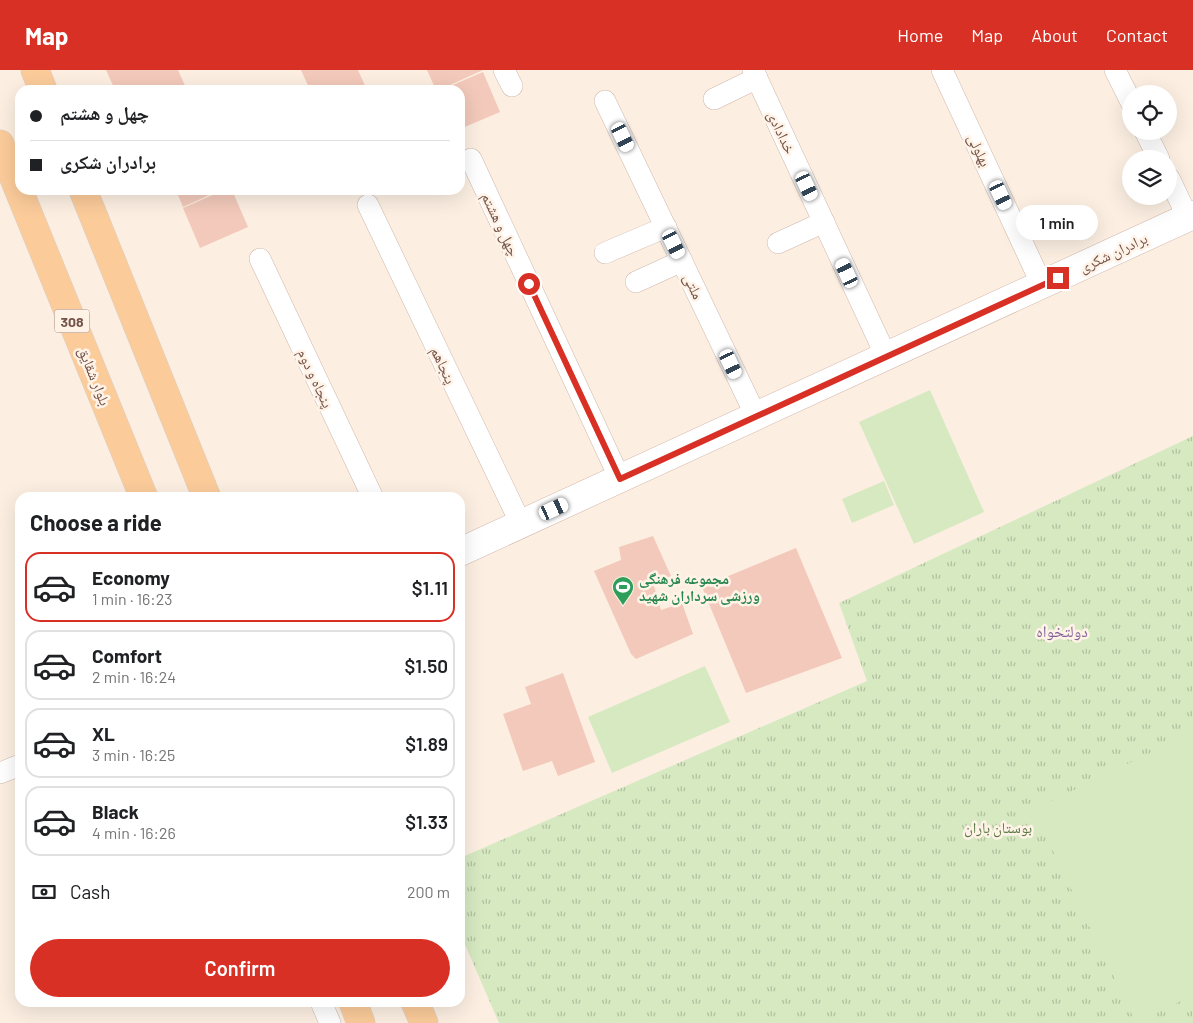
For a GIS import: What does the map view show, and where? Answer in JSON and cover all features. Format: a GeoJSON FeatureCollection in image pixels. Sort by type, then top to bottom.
{"type":"FeatureCollection","features":[{"type":"Feature","properties":{"kind":"main road"},"geometry":{"type":"LineString","coordinates":[[35,70],[41,85]]}},
{"type":"Feature","properties":{"kind":"main road","name":"بلوار شقایق"},"geometry":{"type":"LineString","coordinates":[[0,144],[15,181]]}},
{"type":"Feature","properties":{"kind":"main road","name":"بلوار شقایق"},"geometry":{"type":"LineString","coordinates":[[21,195],[142,492]]}},
{"type":"Feature","properties":{"kind":"main road"},"geometry":{"type":"LineString","coordinates":[[85,195],[205,492]]}},
{"type":"Feature","properties":{"kind":"main road"},"geometry":{"type":"LineString","coordinates":[[355,1007],[361,1023]]}},
{"type":"Feature","properties":{"kind":"main road"},"geometry":{"type":"LineString","coordinates":[[417,1007],[424,1023]]}},
{"type":"Feature","properties":{"kind":"street","name":"بهلولی"},"geometry":{"type":"LineString","coordinates":[[942,70],[1042,285]]}},
{"type":"Feature","properties":{"kind":"street"},"geometry":{"type":"LineString","coordinates":[[1115,70],[1122,85]]}},
{"type":"Feature","properties":{"kind":"street"},"geometry":{"type":"LineString","coordinates":[[714,99],[755,74]]}},
{"type":"Feature","properties":{"kind":"street","name":"خدادادی"},"geometry":{"type":"LineString","coordinates":[[755,74],[886,356]]}},
{"type":"Feature","properties":{"kind":"street","name":"ملتی"},"geometry":{"type":"LineString","coordinates":[[606,101],[756,416]]}},
{"type":"Feature","properties":{"kind":"street","name":"چهل و هشتم"},"geometry":{"type":"LineString","coordinates":[[471,159],[620,479]]}},
{"type":"Feature","properties":{"kind":"street"},"geometry":{"type":"LineString","coordinates":[[1177,192],[1191,217]]}},
{"type":"Feature","properties":{"kind":"street","name":"پنجاهم"},"geometry":{"type":"LineString","coordinates":[[368,205],[521,524]]}},
{"type":"Feature","properties":{"kind":"street","name":"برادران شکری"},"geometry":{"type":"LineString","coordinates":[[465,550],[1191,217]]}},
{"type":"Feature","properties":{"kind":"street"},"geometry":{"type":"LineString","coordinates":[[778,243],[824,222]]}},
{"type":"Feature","properties":{"kind":"street"},"geometry":{"type":"LineString","coordinates":[[606,253],[666,227]]}},
{"type":"Feature","properties":{"kind":"street","name":"پنجاه و دوم"},"geometry":{"type":"LineString","coordinates":[[260,259],[370,492]]}},
{"type":"Feature","properties":{"kind":"street"},"geometry":{"type":"LineString","coordinates":[[636,282],[682,261]]}},
{"type":"Feature","properties":{"kind":"street"},"geometry":{"type":"LineString","coordinates":[[0,773],[15,767]]}},
{"type":"Feature","properties":{"kind":"street"},"geometry":{"type":"LineString","coordinates":[[322,1007],[330,1023]]}},
{"type":"Feature","properties":{"kind":"green space"},"geometry":{"type":"Polygon","coordinates":[[[930,390],[984,512],[914,544],[859,422],[930,390]]]}},
{"type":"Feature","properties":{"kind":"green space","name":"بوستان باران"},"geometry":{"type":"Polygon","coordinates":[[[1193,436],[1193,1023],[499,1023],[465,945],[465,856],[867,681],[839,603],[1193,436]]]}},
{"type":"Feature","properties":{"kind":"green space"},"geometry":{"type":"Polygon","coordinates":[[[884,481],[894,505],[852,523],[842,499],[884,481]]]}},
{"type":"Feature","properties":{"kind":"green space"},"geometry":{"type":"Polygon","coordinates":[[[705,666],[730,722],[612,773],[588,717],[705,666]]]}},
{"type":"Feature","properties":{"kind":"green space"},"geometry":{"type":"Polygon","coordinates":[[[1193,732],[1193,995],[1136,1023],[1033,810],[1193,732]]]}},
{"type":"Feature","properties":{"kind":"building"},"geometry":{"type":"Polygon","coordinates":[[[106,70],[178,70],[185,85],[113,85],[106,70]]]}},
{"type":"Feature","properties":{"kind":"building"},"geometry":{"type":"Polygon","coordinates":[[[301,70],[358,70],[365,85],[308,85],[301,70]]]}},
{"type":"Feature","properties":{"kind":"building"},"geometry":{"type":"Polygon","coordinates":[[[427,70],[483,70],[450,85],[434,85],[427,70]]]}},
{"type":"Feature","properties":{"kind":"building"},"geometry":{"type":"Polygon","coordinates":[[[483,72],[500,112],[465,127],[465,85],[453,85],[483,72]]]}},
{"type":"Feature","properties":{"kind":"building"},"geometry":{"type":"Polygon","coordinates":[[[178,195],[209,195],[183,207],[178,195]]]}},
{"type":"Feature","properties":{"kind":"building"},"geometry":{"type":"Polygon","coordinates":[[[213,195],[234,195],[248,227],[200,248],[183,208],[213,195]]]}},
{"type":"Feature","properties":{"kind":"building"},"geometry":{"type":"Polygon","coordinates":[[[653,536],[671,576],[653,583],[661,610],[682,603],[693,634],[636,659],[631,654],[594,571],[621,560],[619,547],[653,536]]]}},
{"type":"Feature","properties":{"kind":"building"},"geometry":{"type":"Polygon","coordinates":[[[796,548],[842,658],[746,693],[702,587],[796,548]]]}},
{"type":"Feature","properties":{"kind":"building"},"geometry":{"type":"Polygon","coordinates":[[[563,673],[595,762],[558,776],[552,761],[523,771],[503,714],[531,704],[525,687],[563,673]]]}},
{"type":"Feature","properties":{"kind":"place","name":"مجموعه فرهنگی ورزشی سرداران شهید"},"geometry":{"type":"Point","coordinates":[623,606]}},
{"type":"Feature","properties":{"kind":"district","name":"دولتخواه"},"geometry":{"type":"Point","coordinates":[1062,630]}},
{"type":"Feature","properties":{"kind":"route"},"geometry":{"type":"LineString","coordinates":[[529,284],[620,479],[1058,278]]}}]}
